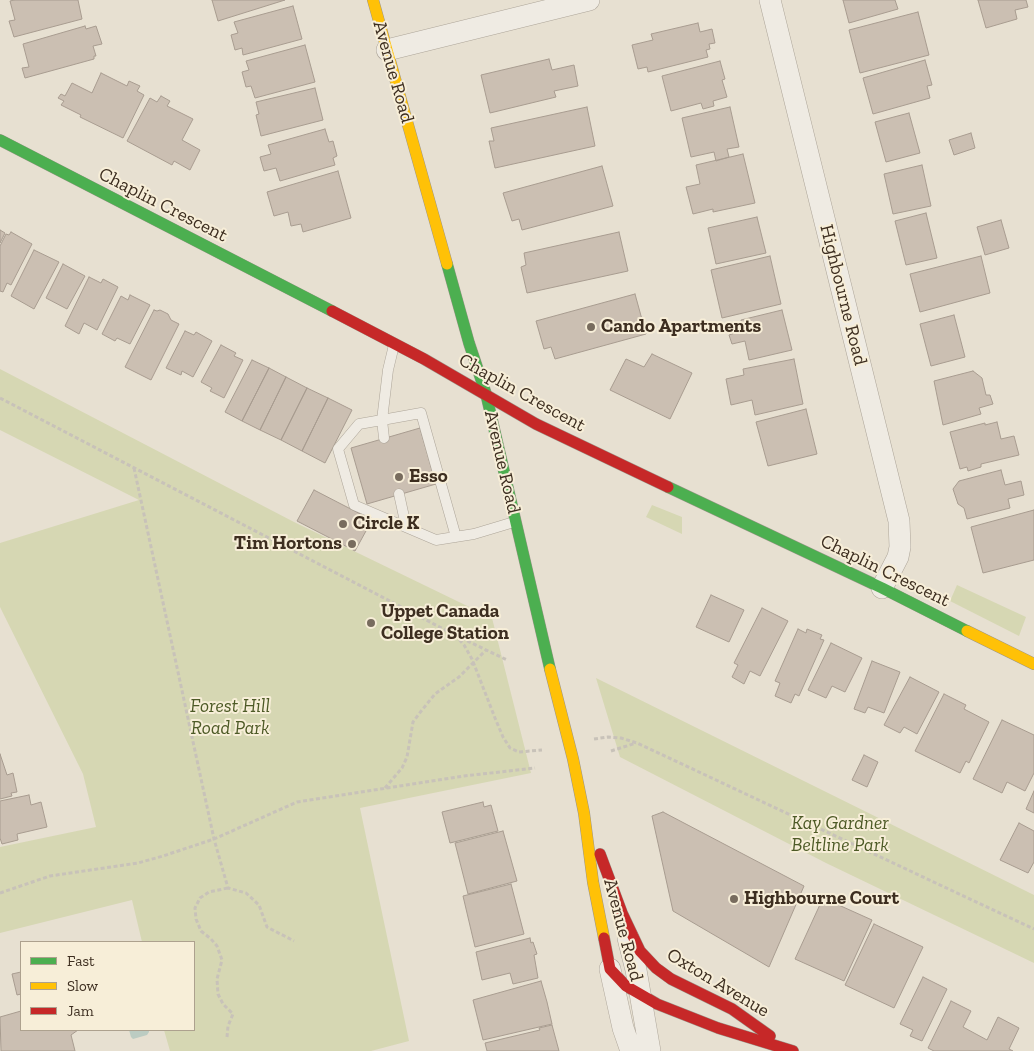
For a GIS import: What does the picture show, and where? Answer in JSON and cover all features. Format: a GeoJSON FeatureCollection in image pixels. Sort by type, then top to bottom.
{"type":"FeatureCollection","features":[{"type":"Feature","properties":{"kind":"main road","name":"Avenue Road"},"geometry":{"type":"LineString","coordinates":[[373,0],[469,343],[486,394],[554,687],[572,752],[584,813],[592,882],[610,969]]}},
{"type":"Feature","properties":{"kind":"main road","name":"Chaplin Crescent"},"geometry":{"type":"LineString","coordinates":[[0,140],[424,359],[536,424],[882,588],[1034,664]]}},
{"type":"Feature","properties":{"kind":"main road","name":"Avenue Road"},"geometry":{"type":"LineString","coordinates":[[584,813],[622,913]]}},
{"type":"Feature","properties":{"kind":"main road","name":"Oxton Avenue"},"geometry":{"type":"LineString","coordinates":[[622,913],[640,951],[656,968],[671,979],[732,1009],[791,1050]]}},
{"type":"Feature","properties":{"kind":"main road","name":"Oxton Avenue"},"geometry":{"type":"LineString","coordinates":[[610,969],[626,986],[657,1004],[718,1028],[791,1050]]}},
{"type":"Feature","properties":{"kind":"street"},"geometry":{"type":"LineString","coordinates":[[387,50],[589,0]]}},
{"type":"Feature","properties":{"kind":"street","name":"Highbourne Road"},"geometry":{"type":"LineString","coordinates":[[770,0],[899,521],[900,547],[898,557],[882,588]]}},
{"type":"Feature","properties":{"kind":"street","name":"Avenue Road"},"geometry":{"type":"LineString","coordinates":[[622,913],[641,996],[650,1051]]}},
{"type":"Feature","properties":{"kind":"street","name":"Avenue Road"},"geometry":{"type":"LineString","coordinates":[[610,969],[623,1028],[631,1051]]}},
{"type":"Feature","properties":{"kind":"lane"},"geometry":{"type":"LineString","coordinates":[[384,438],[382,420],[388,370],[394,344]]}},
{"type":"Feature","properties":{"kind":"lane"},"geometry":{"type":"LineString","coordinates":[[456,537],[421,413],[359,424],[338,448],[354,505],[436,540],[456,537],[516,522]]}},
{"type":"Feature","properties":{"kind":"lane"},"geometry":{"type":"LineString","coordinates":[[399,494],[406,526]]}},
{"type":"Feature","properties":{"kind":"path"},"geometry":{"type":"LineString","coordinates":[[0,398],[455,635],[507,660]]}},
{"type":"Feature","properties":{"kind":"path"},"geometry":{"type":"LineString","coordinates":[[134,467],[214,839],[228,888]]}},
{"type":"Feature","properties":{"kind":"path"},"geometry":{"type":"LineString","coordinates":[[455,635],[464,645],[474,663],[503,737],[510,748],[519,752],[533,751]]}},
{"type":"Feature","properties":{"kind":"path"},"geometry":{"type":"LineString","coordinates":[[384,789],[402,768],[407,757],[413,722],[435,694],[459,677],[486,650]]}},
{"type":"Feature","properties":{"kind":"path"},"geometry":{"type":"LineString","coordinates":[[601,738],[608,736],[637,743],[1034,929]]}},
{"type":"Feature","properties":{"kind":"path"},"geometry":{"type":"LineString","coordinates":[[611,751],[637,743]]}},
{"type":"Feature","properties":{"kind":"path"},"geometry":{"type":"LineString","coordinates":[[0,893],[50,876],[138,862],[214,839],[297,802],[464,776],[535,768]]}},
{"type":"Feature","properties":{"kind":"path"},"geometry":{"type":"LineString","coordinates":[[227,1037],[228,1026],[233,1014],[223,1004],[218,994],[217,979],[222,960],[217,946],[201,931],[196,919],[195,908],[200,898],[209,892],[228,888],[246,893],[259,905],[266,928],[294,942]]}},
{"type":"Feature","properties":{"kind":"green space","name":"Forest Hill Road Park"},"geometry":{"type":"Polygon","coordinates":[[[0,369],[294,522],[492,618],[531,773],[360,808],[409,1041],[371,1051],[170,1051],[164,1031],[195,1031],[195,941],[142,941],[132,900],[0,933],[0,847],[96,827],[83,774],[0,607],[0,543],[139,500],[0,430],[0,369]]]}},
{"type":"Feature","properties":{"kind":"green space"},"geometry":{"type":"Polygon","coordinates":[[[652,505],[682,517],[682,534],[646,517],[652,505]]]}},
{"type":"Feature","properties":{"kind":"green space"},"geometry":{"type":"Polygon","coordinates":[[[957,585],[1026,617],[1019,636],[950,601],[957,585]]]}},
{"type":"Feature","properties":{"kind":"green space","name":"Kay Gardner Beltline Park"},"geometry":{"type":"Polygon","coordinates":[[[596,678],[1034,895],[1034,963],[826,863],[620,757],[596,678]]]}},
{"type":"Feature","properties":{"kind":"shaded area"},"geometry":{"type":"Polygon","coordinates":[[[129,1031],[149,1031],[147,1035],[133,1039],[129,1031]]]}},
{"type":"Feature","properties":{"kind":"building"},"geometry":{"type":"Polygon","coordinates":[[[78,0],[82,19],[14,37],[9,21],[15,20],[10,1],[78,0]]]}},
{"type":"Feature","properties":{"kind":"building"},"geometry":{"type":"Polygon","coordinates":[[[212,0],[285,0],[218,21],[212,0]]]}},
{"type":"Feature","properties":{"kind":"building"},"geometry":{"type":"Polygon","coordinates":[[[843,0],[895,0],[898,9],[849,23],[843,0]]]}},
{"type":"Feature","properties":{"kind":"building"},"geometry":{"type":"Polygon","coordinates":[[[978,0],[1026,0],[1028,7],[1015,10],[1017,19],[986,28],[978,0]]]}},
{"type":"Feature","properties":{"kind":"building"},"geometry":{"type":"Polygon","coordinates":[[[293,6],[302,39],[243,55],[242,48],[235,50],[231,35],[238,33],[234,22],[293,6]]]}},
{"type":"Feature","properties":{"kind":"building"},"geometry":{"type":"Polygon","coordinates":[[[918,12],[929,55],[860,73],[849,30],[918,12]]]}},
{"type":"Feature","properties":{"kind":"building"},"geometry":{"type":"Polygon","coordinates":[[[698,23],[700,32],[712,29],[715,43],[709,44],[710,49],[706,50],[708,57],[648,72],[647,67],[638,69],[632,45],[653,40],[651,34],[698,23]]]}},
{"type":"Feature","properties":{"kind":"building"},"geometry":{"type":"Polygon","coordinates":[[[85,26],[86,29],[96,26],[102,44],[93,46],[96,56],[94,56],[94,59],[25,78],[22,68],[29,67],[23,44],[85,26]]]}},
{"type":"Feature","properties":{"kind":"building"},"geometry":{"type":"Polygon","coordinates":[[[305,45],[315,82],[255,98],[251,86],[246,87],[242,72],[249,70],[246,61],[305,45]]]}},
{"type":"Feature","properties":{"kind":"building"},"geometry":{"type":"Polygon","coordinates":[[[549,59],[552,70],[574,65],[578,86],[554,91],[556,97],[490,113],[481,75],[549,59]]]}},
{"type":"Feature","properties":{"kind":"building"},"geometry":{"type":"Polygon","coordinates":[[[925,60],[932,85],[927,86],[930,98],[873,114],[863,78],[925,60]]]}},
{"type":"Feature","properties":{"kind":"building"},"geometry":{"type":"Polygon","coordinates":[[[720,61],[725,79],[722,80],[727,97],[713,101],[714,106],[703,109],[701,103],[671,111],[662,76],[720,61]]]}},
{"type":"Feature","properties":{"kind":"building"},"geometry":{"type":"Polygon","coordinates":[[[101,73],[127,86],[129,81],[140,86],[137,91],[144,95],[123,138],[80,117],[81,115],[61,105],[64,101],[58,98],[61,94],[65,96],[72,83],[92,93],[101,73]]]}},
{"type":"Feature","properties":{"kind":"building"},"geometry":{"type":"Polygon","coordinates":[[[315,88],[323,120],[261,136],[256,115],[259,114],[256,102],[315,88]]]}},
{"type":"Feature","properties":{"kind":"building"},"geometry":{"type":"Polygon","coordinates":[[[161,96],[170,101],[167,106],[193,119],[182,140],[200,150],[190,170],[174,161],[172,165],[127,141],[150,98],[157,102],[161,96]]]}},
{"type":"Feature","properties":{"kind":"building"},"geometry":{"type":"Polygon","coordinates":[[[587,107],[595,146],[495,168],[489,141],[494,141],[491,128],[587,107]]]}},
{"type":"Feature","properties":{"kind":"building"},"geometry":{"type":"Polygon","coordinates":[[[730,107],[739,147],[727,149],[729,157],[716,161],[714,152],[691,157],[682,118],[730,107]]]}},
{"type":"Feature","properties":{"kind":"building"},"geometry":{"type":"Polygon","coordinates":[[[909,113],[920,153],[886,162],[875,122],[909,113]]]}},
{"type":"Feature","properties":{"kind":"building"},"geometry":{"type":"Polygon","coordinates":[[[325,129],[329,142],[333,141],[337,156],[333,158],[335,165],[280,181],[276,168],[264,171],[260,157],[271,154],[268,145],[325,129]]]}},
{"type":"Feature","properties":{"kind":"building"},"geometry":{"type":"Polygon","coordinates":[[[971,133],[975,148],[954,155],[949,140],[971,133]]]}},
{"type":"Feature","properties":{"kind":"building"},"geometry":{"type":"Polygon","coordinates":[[[743,154],[755,203],[713,212],[713,209],[693,214],[686,187],[700,184],[696,165],[743,154]]]}},
{"type":"Feature","properties":{"kind":"building"},"geometry":{"type":"Polygon","coordinates":[[[922,165],[931,206],[893,214],[884,174],[922,165]]]}},
{"type":"Feature","properties":{"kind":"building"},"geometry":{"type":"Polygon","coordinates":[[[602,166],[613,206],[522,230],[519,219],[512,221],[503,193],[602,166]]]}},
{"type":"Feature","properties":{"kind":"building"},"geometry":{"type":"Polygon","coordinates":[[[338,171],[351,218],[303,232],[301,224],[291,226],[288,212],[274,216],[267,192],[338,171]]]}},
{"type":"Feature","properties":{"kind":"building"},"geometry":{"type":"Polygon","coordinates":[[[926,213],[937,258],[906,265],[895,221],[926,213]]]}},
{"type":"Feature","properties":{"kind":"building"},"geometry":{"type":"Polygon","coordinates":[[[757,217],[766,253],[716,264],[708,228],[757,217]]]}},
{"type":"Feature","properties":{"kind":"building"},"geometry":{"type":"Polygon","coordinates":[[[1001,220],[1009,248],[985,255],[977,227],[1001,220]]]}},
{"type":"Feature","properties":{"kind":"building"},"geometry":{"type":"Polygon","coordinates":[[[0,230],[5,233],[0,243],[0,230]]]}},
{"type":"Feature","properties":{"kind":"building"},"geometry":{"type":"Polygon","coordinates":[[[11,232],[32,244],[11,285],[7,283],[3,292],[0,291],[0,246],[6,234],[9,235],[11,232]]]}},
{"type":"Feature","properties":{"kind":"building","name":"Cando Apartments"},"geometry":{"type":"Polygon","coordinates":[[[619,232],[628,271],[527,293],[521,267],[526,265],[524,253],[619,232]]]}},
{"type":"Feature","properties":{"kind":"building"},"geometry":{"type":"Polygon","coordinates":[[[34,250],[59,262],[34,309],[11,296],[34,250]]]}},
{"type":"Feature","properties":{"kind":"building"},"geometry":{"type":"Polygon","coordinates":[[[770,256],[781,304],[722,318],[711,270],[770,256]]]}},
{"type":"Feature","properties":{"kind":"building"},"geometry":{"type":"Polygon","coordinates":[[[981,256],[990,293],[920,312],[910,274],[981,256]]]}},
{"type":"Feature","properties":{"kind":"building"},"geometry":{"type":"Polygon","coordinates":[[[63,264],[85,276],[67,309],[46,298],[63,264]]]}},
{"type":"Feature","properties":{"kind":"building"},"geometry":{"type":"Polygon","coordinates":[[[89,277],[101,283],[103,279],[118,287],[97,330],[84,323],[79,334],[65,326],[89,277]]]}},
{"type":"Feature","properties":{"kind":"building","name":"Cando Apartments"},"geometry":{"type":"Polygon","coordinates":[[[635,294],[646,334],[555,359],[551,347],[544,349],[536,321],[635,294]]]}},
{"type":"Feature","properties":{"kind":"building"},"geometry":{"type":"Polygon","coordinates":[[[130,295],[150,305],[130,344],[117,338],[115,341],[102,334],[121,296],[128,300],[130,295]]]}},
{"type":"Feature","properties":{"kind":"building"},"geometry":{"type":"Polygon","coordinates":[[[154,310],[160,310],[168,314],[171,320],[179,324],[151,380],[125,367],[154,310]]]}},
{"type":"Feature","properties":{"kind":"building"},"geometry":{"type":"Polygon","coordinates":[[[782,310],[792,350],[749,360],[745,341],[732,344],[729,335],[735,333],[733,327],[742,325],[741,320],[782,310]]]}},
{"type":"Feature","properties":{"kind":"building"},"geometry":{"type":"Polygon","coordinates":[[[954,315],[965,357],[931,366],[920,324],[954,315]]]}},
{"type":"Feature","properties":{"kind":"building"},"geometry":{"type":"Polygon","coordinates":[[[185,331],[194,335],[196,332],[212,341],[193,377],[182,371],[181,375],[166,368],[185,331]]]}},
{"type":"Feature","properties":{"kind":"building"},"geometry":{"type":"Polygon","coordinates":[[[221,345],[236,353],[234,356],[243,360],[224,398],[210,391],[212,388],[201,382],[221,345]]]}},
{"type":"Feature","properties":{"kind":"building"},"geometry":{"type":"Polygon","coordinates":[[[652,354],[692,373],[670,419],[610,390],[626,359],[644,367],[652,354]]]}},
{"type":"Feature","properties":{"kind":"building"},"geometry":{"type":"Polygon","coordinates":[[[794,359],[803,404],[755,415],[752,400],[731,405],[726,379],[744,375],[743,369],[794,359]]]}},
{"type":"Feature","properties":{"kind":"building"},"geometry":{"type":"Polygon","coordinates":[[[252,360],[269,368],[242,421],[225,412],[252,360]]]}},
{"type":"Feature","properties":{"kind":"building"},"geometry":{"type":"Polygon","coordinates":[[[269,368],[286,377],[260,430],[242,421],[269,368]]]}},
{"type":"Feature","properties":{"kind":"building"},"geometry":{"type":"Polygon","coordinates":[[[973,371],[982,378],[986,395],[990,395],[993,404],[979,408],[981,414],[943,425],[934,381],[973,371]]]}},
{"type":"Feature","properties":{"kind":"building"},"geometry":{"type":"Polygon","coordinates":[[[286,377],[307,388],[281,440],[260,430],[286,377]]]}},
{"type":"Feature","properties":{"kind":"building"},"geometry":{"type":"Polygon","coordinates":[[[307,388],[328,398],[302,451],[281,440],[307,388]]]}},
{"type":"Feature","properties":{"kind":"building"},"geometry":{"type":"Polygon","coordinates":[[[328,398],[352,410],[325,463],[302,451],[328,398]]]}},
{"type":"Feature","properties":{"kind":"building"},"geometry":{"type":"Polygon","coordinates":[[[806,409],[817,454],[768,466],[756,422],[806,409]]]}},
{"type":"Feature","properties":{"kind":"building"},"geometry":{"type":"Polygon","coordinates":[[[997,422],[1001,439],[1014,436],[1019,455],[981,464],[981,467],[968,471],[967,467],[960,469],[950,432],[985,423],[985,425],[997,422]]]}},
{"type":"Feature","properties":{"kind":"building"},"geometry":{"type":"Polygon","coordinates":[[[420,428],[436,484],[367,504],[351,448],[420,428]]]}},
{"type":"Feature","properties":{"kind":"building"},"geometry":{"type":"Polygon","coordinates":[[[1001,470],[1005,485],[1021,481],[1024,495],[1008,499],[1010,508],[967,519],[964,508],[958,504],[953,489],[959,481],[1001,470]]]}},
{"type":"Feature","properties":{"kind":"building"},"geometry":{"type":"Polygon","coordinates":[[[314,490],[372,520],[355,551],[297,521],[314,490]]]}},
{"type":"Feature","properties":{"kind":"building"},"geometry":{"type":"Polygon","coordinates":[[[1034,510],[1034,560],[983,573],[971,527],[1034,510]]]}},
{"type":"Feature","properties":{"kind":"building"},"geometry":{"type":"Polygon","coordinates":[[[711,595],[744,610],[729,642],[696,627],[711,595]]]}},
{"type":"Feature","properties":{"kind":"building"},"geometry":{"type":"Polygon","coordinates":[[[762,608],[788,621],[760,676],[750,671],[744,684],[732,677],[738,665],[734,663],[762,608]]]}},
{"type":"Feature","properties":{"kind":"building"},"geometry":{"type":"Polygon","coordinates":[[[798,629],[806,633],[807,629],[822,635],[820,639],[824,640],[799,696],[795,694],[791,703],[775,696],[780,683],[775,681],[798,629]]]}},
{"type":"Feature","properties":{"kind":"building"},"geometry":{"type":"Polygon","coordinates":[[[831,643],[862,658],[845,692],[832,686],[826,698],[808,690],[831,643]]]}},
{"type":"Feature","properties":{"kind":"building"},"geometry":{"type":"Polygon","coordinates":[[[872,661],[900,672],[884,713],[868,707],[865,713],[854,709],[872,661]]]}},
{"type":"Feature","properties":{"kind":"building"},"geometry":{"type":"Polygon","coordinates":[[[910,677],[939,692],[917,734],[904,727],[900,733],[884,725],[910,677]]]}},
{"type":"Feature","properties":{"kind":"building"},"geometry":{"type":"Polygon","coordinates":[[[944,694],[966,705],[964,709],[989,722],[969,763],[966,761],[960,773],[915,751],[944,694]]]}},
{"type":"Feature","properties":{"kind":"building"},"geometry":{"type":"Polygon","coordinates":[[[1002,720],[1034,735],[1034,773],[1025,791],[1007,782],[1002,793],[973,779],[1002,720]]]}},
{"type":"Feature","properties":{"kind":"building"},"geometry":{"type":"Polygon","coordinates":[[[0,754],[7,775],[13,773],[17,792],[11,793],[12,796],[0,799],[0,754]]]}},
{"type":"Feature","properties":{"kind":"building"},"geometry":{"type":"Polygon","coordinates":[[[864,755],[878,762],[867,787],[852,780],[864,755]]]}},
{"type":"Feature","properties":{"kind":"building"},"geometry":{"type":"Polygon","coordinates":[[[1034,791],[1034,813],[1026,809],[1034,791]]]}},
{"type":"Feature","properties":{"kind":"building"},"geometry":{"type":"Polygon","coordinates":[[[29,795],[31,805],[41,802],[47,827],[17,834],[18,840],[2,844],[0,838],[0,801],[29,795]]]}},
{"type":"Feature","properties":{"kind":"building"},"geometry":{"type":"Polygon","coordinates":[[[483,802],[484,807],[491,805],[498,831],[450,843],[442,812],[483,802]]]}},
{"type":"Feature","properties":{"kind":"building","name":"Highbourne Court"},"geometry":{"type":"Polygon","coordinates":[[[663,812],[804,886],[769,967],[673,911],[652,816],[663,812]]]}},
{"type":"Feature","properties":{"kind":"building"},"geometry":{"type":"Polygon","coordinates":[[[1019,823],[1034,831],[1034,862],[1028,873],[1000,860],[1019,823]]]}},
{"type":"Feature","properties":{"kind":"building"},"geometry":{"type":"Polygon","coordinates":[[[503,831],[517,881],[468,894],[455,843],[503,831]]]}},
{"type":"Feature","properties":{"kind":"building"},"geometry":{"type":"Polygon","coordinates":[[[511,884],[524,934],[475,947],[463,896],[511,884]]]}},
{"type":"Feature","properties":{"kind":"building"},"geometry":{"type":"Polygon","coordinates":[[[823,898],[872,920],[844,981],[795,959],[823,898]]]}},
{"type":"Feature","properties":{"kind":"building"},"geometry":{"type":"Polygon","coordinates":[[[874,924],[923,947],[894,1008],[845,985],[874,924]]]}},
{"type":"Feature","properties":{"kind":"building"},"geometry":{"type":"Polygon","coordinates":[[[530,938],[537,954],[534,955],[538,978],[513,984],[510,973],[482,980],[476,952],[530,938]]]}},
{"type":"Feature","properties":{"kind":"building"},"geometry":{"type":"Polygon","coordinates":[[[20,972],[20,994],[17,995],[12,974],[20,972]]]}},
{"type":"Feature","properties":{"kind":"building"},"geometry":{"type":"Polygon","coordinates":[[[923,977],[947,989],[922,1041],[910,1036],[913,1030],[900,1024],[923,977]]]}},
{"type":"Feature","properties":{"kind":"building"},"geometry":{"type":"Polygon","coordinates":[[[541,981],[552,1024],[483,1040],[473,1000],[541,981]]]}},
{"type":"Feature","properties":{"kind":"building"},"geometry":{"type":"Polygon","coordinates":[[[951,1001],[971,1011],[963,1027],[987,1040],[998,1017],[1019,1028],[1009,1049],[1013,1051],[934,1051],[928,1048],[951,1001]]]}},
{"type":"Feature","properties":{"kind":"building"},"geometry":{"type":"Polygon","coordinates":[[[20,1011],[20,1031],[77,1031],[71,1035],[75,1051],[1,1051],[0,1017],[20,1011]]]}},
{"type":"Feature","properties":{"kind":"building"},"geometry":{"type":"Polygon","coordinates":[[[552,1025],[559,1051],[487,1051],[485,1043],[540,1030],[539,1028],[552,1025]]]}},
{"type":"Feature","properties":{"kind":"traffic: fast"},"geometry":{"type":"LineString","coordinates":[[0,140],[332,311]]}},
{"type":"Feature","properties":{"kind":"traffic: fast"},"geometry":{"type":"LineString","coordinates":[[447,264],[469,343],[486,394],[550,669]]}},
{"type":"Feature","properties":{"kind":"traffic: fast"},"geometry":{"type":"LineString","coordinates":[[668,487],[882,588],[967,631]]}},
{"type":"Feature","properties":{"kind":"traffic: slow"},"geometry":{"type":"LineString","coordinates":[[373,0],[447,264]]}},
{"type":"Feature","properties":{"kind":"traffic: slow"},"geometry":{"type":"LineString","coordinates":[[967,631],[1034,664]]}},
{"type":"Feature","properties":{"kind":"traffic: slow"},"geometry":{"type":"LineString","coordinates":[[550,669],[573,759],[584,813],[593,882],[604,938]]}},
{"type":"Feature","properties":{"kind":"traffic: jam"},"geometry":{"type":"LineString","coordinates":[[332,311],[424,359],[536,424],[668,487]]}},
{"type":"Feature","properties":{"kind":"traffic: jam"},"geometry":{"type":"LineString","coordinates":[[600,854],[622,913],[640,951],[656,968],[671,979],[732,1009],[770,1036]]}},
{"type":"Feature","properties":{"kind":"traffic: jam"},"geometry":{"type":"LineString","coordinates":[[604,938],[610,969],[626,986],[657,1004],[718,1028],[793,1051]]}},
{"type":"Feature","properties":{"kind":"place","name":"Cando Apartments"},"geometry":{"type":"Point","coordinates":[591,327]}},
{"type":"Feature","properties":{"kind":"place","name":"Esso"},"geometry":{"type":"Point","coordinates":[399,477]}},
{"type":"Feature","properties":{"kind":"place","name":"Circle K"},"geometry":{"type":"Point","coordinates":[343,524]}},
{"type":"Feature","properties":{"kind":"place","name":"Tim Hortons"},"geometry":{"type":"Point","coordinates":[352,544]}},
{"type":"Feature","properties":{"kind":"place","name":"Uppet Canada College Station"},"geometry":{"type":"Point","coordinates":[371,623]}},
{"type":"Feature","properties":{"kind":"place","name":"Highbourne Court"},"geometry":{"type":"Point","coordinates":[734,899]}}]}
